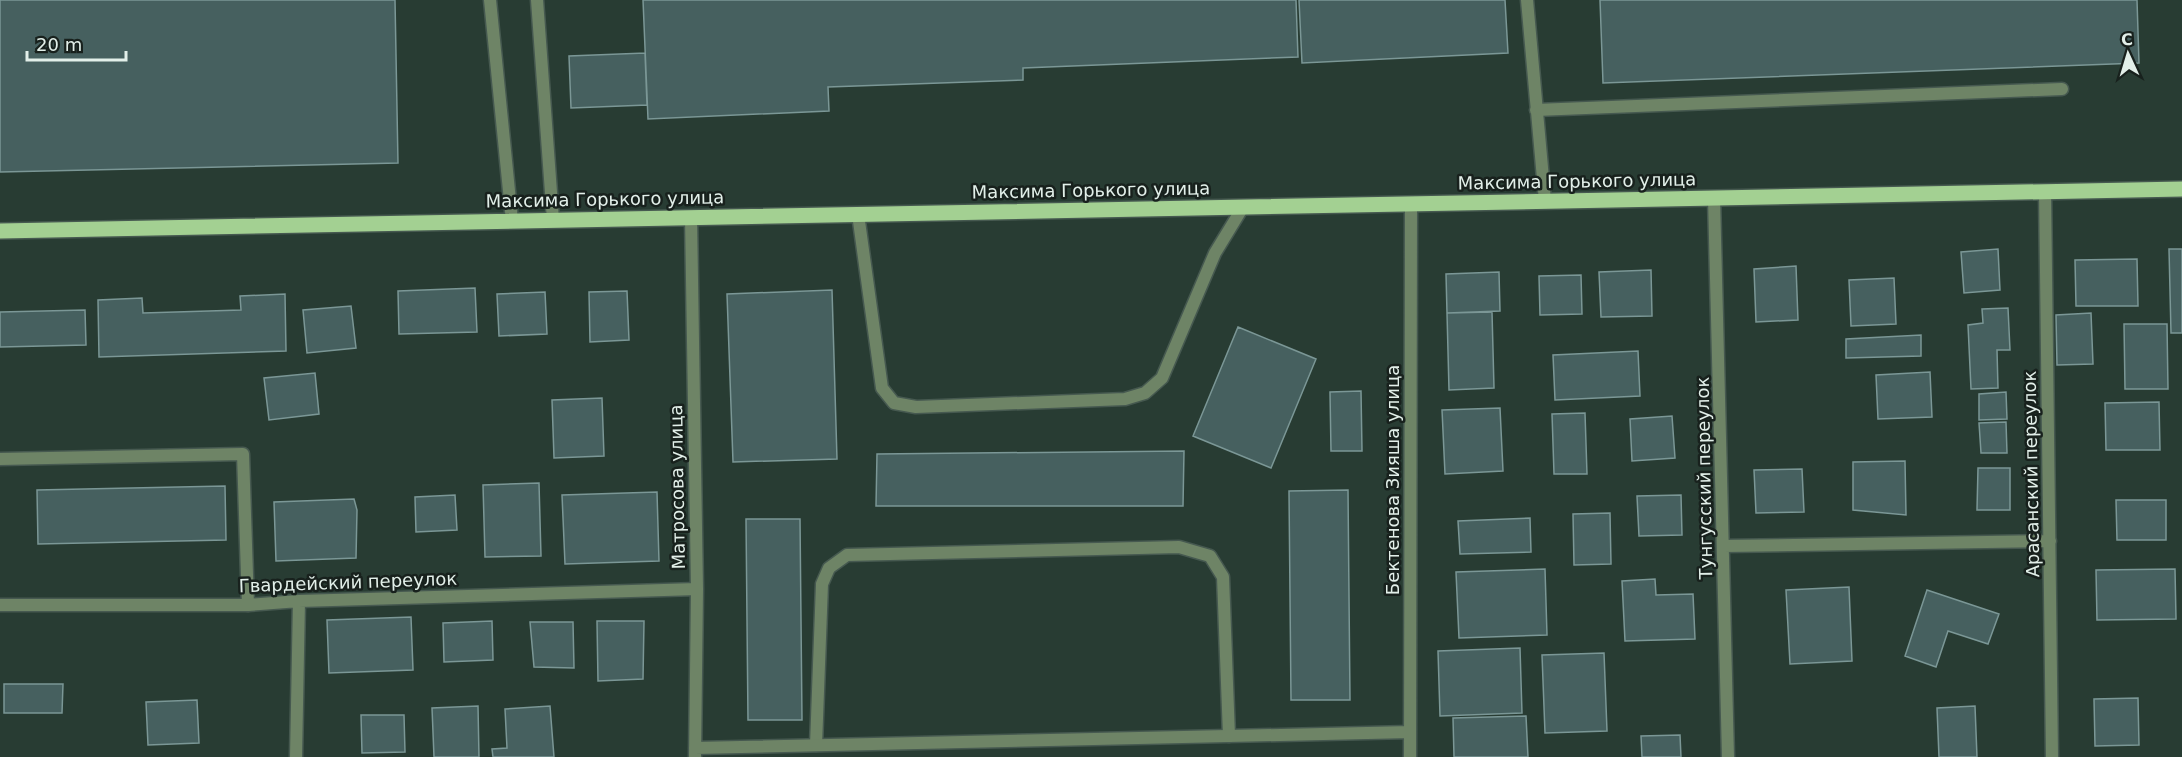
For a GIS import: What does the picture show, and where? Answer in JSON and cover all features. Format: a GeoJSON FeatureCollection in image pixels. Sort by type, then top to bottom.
{"type":"FeatureCollection","features":[{"type":"Feature","properties":{"kind":"main road","name":"Максима Горького улица"},"geometry":{"type":"LineString","coordinates":[[0,231],[2182,189]]}},
{"type":"Feature","properties":{"kind":"street"},"geometry":{"type":"LineString","coordinates":[[490,0],[512,221]]}},
{"type":"Feature","properties":{"kind":"street"},"geometry":{"type":"LineString","coordinates":[[537,0],[553,220]]}},
{"type":"Feature","properties":{"kind":"street"},"geometry":{"type":"LineString","coordinates":[[1527,0],[1545,201]]}},
{"type":"Feature","properties":{"kind":"street"},"geometry":{"type":"LineString","coordinates":[[1536,110],[2062,89]]}},
{"type":"Feature","properties":{"kind":"street","name":"Арасанский переулок"},"geometry":{"type":"LineString","coordinates":[[2045,191],[2052,757]]}},
{"type":"Feature","properties":{"kind":"street","name":"Тунгусский переулок"},"geometry":{"type":"LineString","coordinates":[[1714,198],[1728,757]]}},
{"type":"Feature","properties":{"kind":"street","name":"Бектенова Зияша улица"},"geometry":{"type":"LineString","coordinates":[[1410,757],[1411,204]]}},
{"type":"Feature","properties":{"kind":"street"},"geometry":{"type":"LineString","coordinates":[[858,214],[882,388],[894,403],[916,407],[1125,399],[1145,393],[1162,378],[1215,253],[1243,207]]}},
{"type":"Feature","properties":{"kind":"street","name":"Матросова улица"},"geometry":{"type":"LineString","coordinates":[[691,217],[697,589],[695,753]]}},
{"type":"Feature","properties":{"kind":"street"},"geometry":{"type":"LineString","coordinates":[[0,459],[243,454],[248,605]]}},
{"type":"Feature","properties":{"kind":"street"},"geometry":{"type":"LineString","coordinates":[[1723,546],[2049,541]]}},
{"type":"Feature","properties":{"kind":"street"},"geometry":{"type":"LineString","coordinates":[[816,745],[822,584],[829,568],[847,555],[1179,547],[1210,556],[1223,577],[1229,736]]}},
{"type":"Feature","properties":{"kind":"street","name":"Гвардейский переулок"},"geometry":{"type":"LineString","coordinates":[[0,605],[248,605],[299,601],[697,589]]}},
{"type":"Feature","properties":{"kind":"street"},"geometry":{"type":"LineString","coordinates":[[296,757],[299,601]]}},
{"type":"Feature","properties":{"kind":"street"},"geometry":{"type":"LineString","coordinates":[[695,753],[816,745],[1410,732]]}},
{"type":"Feature","properties":{"kind":"building"},"geometry":{"type":"Polygon","coordinates":[[[0,0],[395,0],[398,163],[0,172],[0,0]]]}},
{"type":"Feature","properties":{"kind":"building"},"geometry":{"type":"Polygon","coordinates":[[[643,0],[1296,0],[1298,57],[1023,68],[1023,80],[828,87],[829,111],[648,119],[643,0]]]}},
{"type":"Feature","properties":{"kind":"building"},"geometry":{"type":"Polygon","coordinates":[[[1299,0],[1505,0],[1508,53],[1302,63],[1299,0]]]}},
{"type":"Feature","properties":{"kind":"building"},"geometry":{"type":"Polygon","coordinates":[[[1600,0],[2137,0],[2139,63],[1603,83],[1600,0]]]}},
{"type":"Feature","properties":{"kind":"building"},"geometry":{"type":"Polygon","coordinates":[[[645,53],[647,105],[571,108],[569,56],[645,53]]]}},
{"type":"Feature","properties":{"kind":"building"},"geometry":{"type":"Polygon","coordinates":[[[1998,249],[2000,290],[1964,293],[1961,252],[1998,249]]]}},
{"type":"Feature","properties":{"kind":"building"},"geometry":{"type":"Polygon","coordinates":[[[2169,249],[2182,249],[2182,333],[2171,333],[2169,249]]]}},
{"type":"Feature","properties":{"kind":"building"},"geometry":{"type":"Polygon","coordinates":[[[2137,259],[2138,306],[2076,306],[2075,260],[2137,259]]]}},
{"type":"Feature","properties":{"kind":"building"},"geometry":{"type":"Polygon","coordinates":[[[1796,266],[1798,320],[1756,322],[1754,269],[1796,266]]]}},
{"type":"Feature","properties":{"kind":"building"},"geometry":{"type":"Polygon","coordinates":[[[1651,270],[1652,316],[1601,317],[1599,272],[1651,270]]]}},
{"type":"Feature","properties":{"kind":"building"},"geometry":{"type":"Polygon","coordinates":[[[1499,272],[1500,311],[1447,313],[1446,274],[1499,272]]]}},
{"type":"Feature","properties":{"kind":"building"},"geometry":{"type":"Polygon","coordinates":[[[1581,275],[1582,314],[1540,315],[1539,276],[1581,275]]]}},
{"type":"Feature","properties":{"kind":"building"},"geometry":{"type":"Polygon","coordinates":[[[1894,278],[1896,324],[1851,326],[1849,280],[1894,278]]]}},
{"type":"Feature","properties":{"kind":"building"},"geometry":{"type":"Polygon","coordinates":[[[475,288],[477,332],[399,334],[398,291],[475,288]]]}},
{"type":"Feature","properties":{"kind":"building"},"geometry":{"type":"Polygon","coordinates":[[[832,290],[837,459],[733,462],[727,294],[832,290]]]}},
{"type":"Feature","properties":{"kind":"building"},"geometry":{"type":"Polygon","coordinates":[[[627,291],[629,340],[590,342],[589,292],[627,291]]]}},
{"type":"Feature","properties":{"kind":"building"},"geometry":{"type":"Polygon","coordinates":[[[545,292],[547,334],[499,336],[497,294],[545,292]]]}},
{"type":"Feature","properties":{"kind":"building"},"geometry":{"type":"Polygon","coordinates":[[[285,294],[286,351],[99,357],[98,300],[142,298],[143,313],[241,310],[240,296],[285,294]]]}},
{"type":"Feature","properties":{"kind":"building"},"geometry":{"type":"Polygon","coordinates":[[[351,306],[356,348],[307,353],[303,310],[351,306]]]}},
{"type":"Feature","properties":{"kind":"building"},"geometry":{"type":"Polygon","coordinates":[[[2008,308],[2010,350],[1997,350],[1998,388],[1971,389],[1968,325],[1983,323],[1982,309],[2008,308]]]}},
{"type":"Feature","properties":{"kind":"building"},"geometry":{"type":"Polygon","coordinates":[[[85,310],[86,345],[0,347],[0,312],[85,310]]]}},
{"type":"Feature","properties":{"kind":"building"},"geometry":{"type":"Polygon","coordinates":[[[1492,312],[1494,388],[1449,390],[1447,313],[1492,312]]]}},
{"type":"Feature","properties":{"kind":"building"},"geometry":{"type":"Polygon","coordinates":[[[2091,313],[2093,364],[2057,365],[2056,315],[2091,313]]]}},
{"type":"Feature","properties":{"kind":"building"},"geometry":{"type":"Polygon","coordinates":[[[2124,324],[2167,324],[2168,389],[2125,389],[2124,324]]]}},
{"type":"Feature","properties":{"kind":"building"},"geometry":{"type":"Polygon","coordinates":[[[1238,327],[1316,359],[1271,468],[1193,436],[1238,327]]]}},
{"type":"Feature","properties":{"kind":"building"},"geometry":{"type":"Polygon","coordinates":[[[1921,335],[1921,356],[1846,358],[1846,339],[1921,335]]]}},
{"type":"Feature","properties":{"kind":"building"},"geometry":{"type":"Polygon","coordinates":[[[1638,351],[1640,396],[1555,400],[1553,355],[1638,351]]]}},
{"type":"Feature","properties":{"kind":"building"},"geometry":{"type":"Polygon","coordinates":[[[1930,372],[1932,417],[1878,419],[1876,375],[1930,372]]]}},
{"type":"Feature","properties":{"kind":"building"},"geometry":{"type":"Polygon","coordinates":[[[315,373],[319,414],[269,420],[264,378],[315,373]]]}},
{"type":"Feature","properties":{"kind":"building"},"geometry":{"type":"Polygon","coordinates":[[[1361,391],[1362,451],[1331,451],[1330,392],[1361,391]]]}},
{"type":"Feature","properties":{"kind":"building"},"geometry":{"type":"Polygon","coordinates":[[[2006,392],[2007,419],[1979,420],[1979,394],[2006,392]]]}},
{"type":"Feature","properties":{"kind":"building"},"geometry":{"type":"Polygon","coordinates":[[[602,398],[604,456],[554,458],[552,400],[602,398]]]}},
{"type":"Feature","properties":{"kind":"building"},"geometry":{"type":"Polygon","coordinates":[[[2159,402],[2160,450],[2106,450],[2105,403],[2159,402]]]}},
{"type":"Feature","properties":{"kind":"building"},"geometry":{"type":"Polygon","coordinates":[[[1500,408],[1503,471],[1445,474],[1442,410],[1500,408]]]}},
{"type":"Feature","properties":{"kind":"building"},"geometry":{"type":"Polygon","coordinates":[[[1585,413],[1587,474],[1554,474],[1552,414],[1585,413]]]}},
{"type":"Feature","properties":{"kind":"building"},"geometry":{"type":"Polygon","coordinates":[[[1672,416],[1675,458],[1632,461],[1630,419],[1672,416]]]}},
{"type":"Feature","properties":{"kind":"building"},"geometry":{"type":"Polygon","coordinates":[[[2006,422],[2007,453],[1981,453],[1979,423],[2006,422]]]}},
{"type":"Feature","properties":{"kind":"building"},"geometry":{"type":"Polygon","coordinates":[[[1184,451],[1183,506],[876,506],[877,454],[1184,451]]]}},
{"type":"Feature","properties":{"kind":"building"},"geometry":{"type":"Polygon","coordinates":[[[1905,461],[1906,515],[1853,510],[1853,462],[1905,461]]]}},
{"type":"Feature","properties":{"kind":"building"},"geometry":{"type":"Polygon","coordinates":[[[1978,468],[2010,468],[2010,510],[1977,510],[1978,468]]]}},
{"type":"Feature","properties":{"kind":"building"},"geometry":{"type":"Polygon","coordinates":[[[1802,469],[1804,512],[1756,513],[1754,470],[1802,469]]]}},
{"type":"Feature","properties":{"kind":"building"},"geometry":{"type":"Polygon","coordinates":[[[539,483],[541,556],[485,557],[483,485],[539,483]]]}},
{"type":"Feature","properties":{"kind":"building"},"geometry":{"type":"Polygon","coordinates":[[[225,486],[226,540],[38,544],[37,490],[225,486]]]}},
{"type":"Feature","properties":{"kind":"building"},"geometry":{"type":"Polygon","coordinates":[[[1348,490],[1350,700],[1291,700],[1289,491],[1348,490]]]}},
{"type":"Feature","properties":{"kind":"building"},"geometry":{"type":"Polygon","coordinates":[[[657,492],[659,561],[565,564],[562,495],[657,492]]]}},
{"type":"Feature","properties":{"kind":"building"},"geometry":{"type":"Polygon","coordinates":[[[455,495],[457,530],[416,532],[415,497],[455,495]]]}},
{"type":"Feature","properties":{"kind":"building"},"geometry":{"type":"Polygon","coordinates":[[[1681,495],[1682,535],[1639,536],[1637,496],[1681,495]]]}},
{"type":"Feature","properties":{"kind":"building"},"geometry":{"type":"Polygon","coordinates":[[[354,499],[357,510],[356,558],[276,561],[274,502],[354,499]]]}},
{"type":"Feature","properties":{"kind":"building"},"geometry":{"type":"Polygon","coordinates":[[[2116,500],[2166,500],[2166,540],[2117,540],[2116,500]]]}},
{"type":"Feature","properties":{"kind":"building"},"geometry":{"type":"Polygon","coordinates":[[[1610,513],[1611,564],[1574,565],[1573,514],[1610,513]]]}},
{"type":"Feature","properties":{"kind":"building"},"geometry":{"type":"Polygon","coordinates":[[[1530,518],[1531,552],[1460,554],[1458,521],[1530,518]]]}},
{"type":"Feature","properties":{"kind":"building"},"geometry":{"type":"Polygon","coordinates":[[[746,519],[800,519],[802,720],[748,720],[746,519]]]}},
{"type":"Feature","properties":{"kind":"building"},"geometry":{"type":"Polygon","coordinates":[[[1545,569],[1547,635],[1459,638],[1456,572],[1545,569]]]}},
{"type":"Feature","properties":{"kind":"building"},"geometry":{"type":"Polygon","coordinates":[[[2175,569],[2176,619],[2097,620],[2096,570],[2175,569]]]}},
{"type":"Feature","properties":{"kind":"building"},"geometry":{"type":"Polygon","coordinates":[[[1655,579],[1656,595],[1693,594],[1695,639],[1625,641],[1622,581],[1655,579]]]}},
{"type":"Feature","properties":{"kind":"building"},"geometry":{"type":"Polygon","coordinates":[[[1849,587],[1852,661],[1790,664],[1786,590],[1849,587]]]}},
{"type":"Feature","properties":{"kind":"building"},"geometry":{"type":"Polygon","coordinates":[[[1927,590],[1999,614],[1988,644],[1948,631],[1936,667],[1905,656],[1927,590]]]}},
{"type":"Feature","properties":{"kind":"building"},"geometry":{"type":"Polygon","coordinates":[[[411,617],[413,670],[329,673],[327,620],[411,617]]]}},
{"type":"Feature","properties":{"kind":"building"},"geometry":{"type":"Polygon","coordinates":[[[492,621],[493,660],[444,662],[443,623],[492,621]]]}},
{"type":"Feature","properties":{"kind":"building"},"geometry":{"type":"Polygon","coordinates":[[[597,621],[644,621],[643,679],[598,681],[597,621]]]}},
{"type":"Feature","properties":{"kind":"building"},"geometry":{"type":"Polygon","coordinates":[[[530,622],[573,622],[574,668],[534,667],[530,622]]]}},
{"type":"Feature","properties":{"kind":"building"},"geometry":{"type":"Polygon","coordinates":[[[1520,648],[1522,713],[1440,716],[1438,651],[1520,648]]]}},
{"type":"Feature","properties":{"kind":"building"},"geometry":{"type":"Polygon","coordinates":[[[1604,653],[1607,731],[1545,733],[1542,655],[1604,653]]]}},
{"type":"Feature","properties":{"kind":"building"},"geometry":{"type":"Polygon","coordinates":[[[4,684],[63,684],[62,713],[4,713],[4,684]]]}},
{"type":"Feature","properties":{"kind":"building"},"geometry":{"type":"Polygon","coordinates":[[[2138,698],[2139,745],[2095,746],[2094,699],[2138,698]]]}},
{"type":"Feature","properties":{"kind":"building"},"geometry":{"type":"Polygon","coordinates":[[[197,700],[199,743],[148,745],[146,702],[197,700]]]}},
{"type":"Feature","properties":{"kind":"building"},"geometry":{"type":"Polygon","coordinates":[[[478,706],[479,757],[434,757],[432,708],[478,706]]]}},
{"type":"Feature","properties":{"kind":"building"},"geometry":{"type":"Polygon","coordinates":[[[550,706],[554,757],[493,757],[492,749],[507,748],[505,709],[550,706]]]}},
{"type":"Feature","properties":{"kind":"building"},"geometry":{"type":"Polygon","coordinates":[[[1975,706],[1977,757],[1939,757],[1937,708],[1975,706]]]}},
{"type":"Feature","properties":{"kind":"building"},"geometry":{"type":"Polygon","coordinates":[[[361,715],[404,715],[405,752],[362,753],[361,715]]]}},
{"type":"Feature","properties":{"kind":"building"},"geometry":{"type":"Polygon","coordinates":[[[1526,716],[1528,757],[1454,757],[1453,718],[1526,716]]]}},
{"type":"Feature","properties":{"kind":"building"},"geometry":{"type":"Polygon","coordinates":[[[1680,735],[1681,757],[1642,757],[1641,736],[1680,735]]]}}]}
